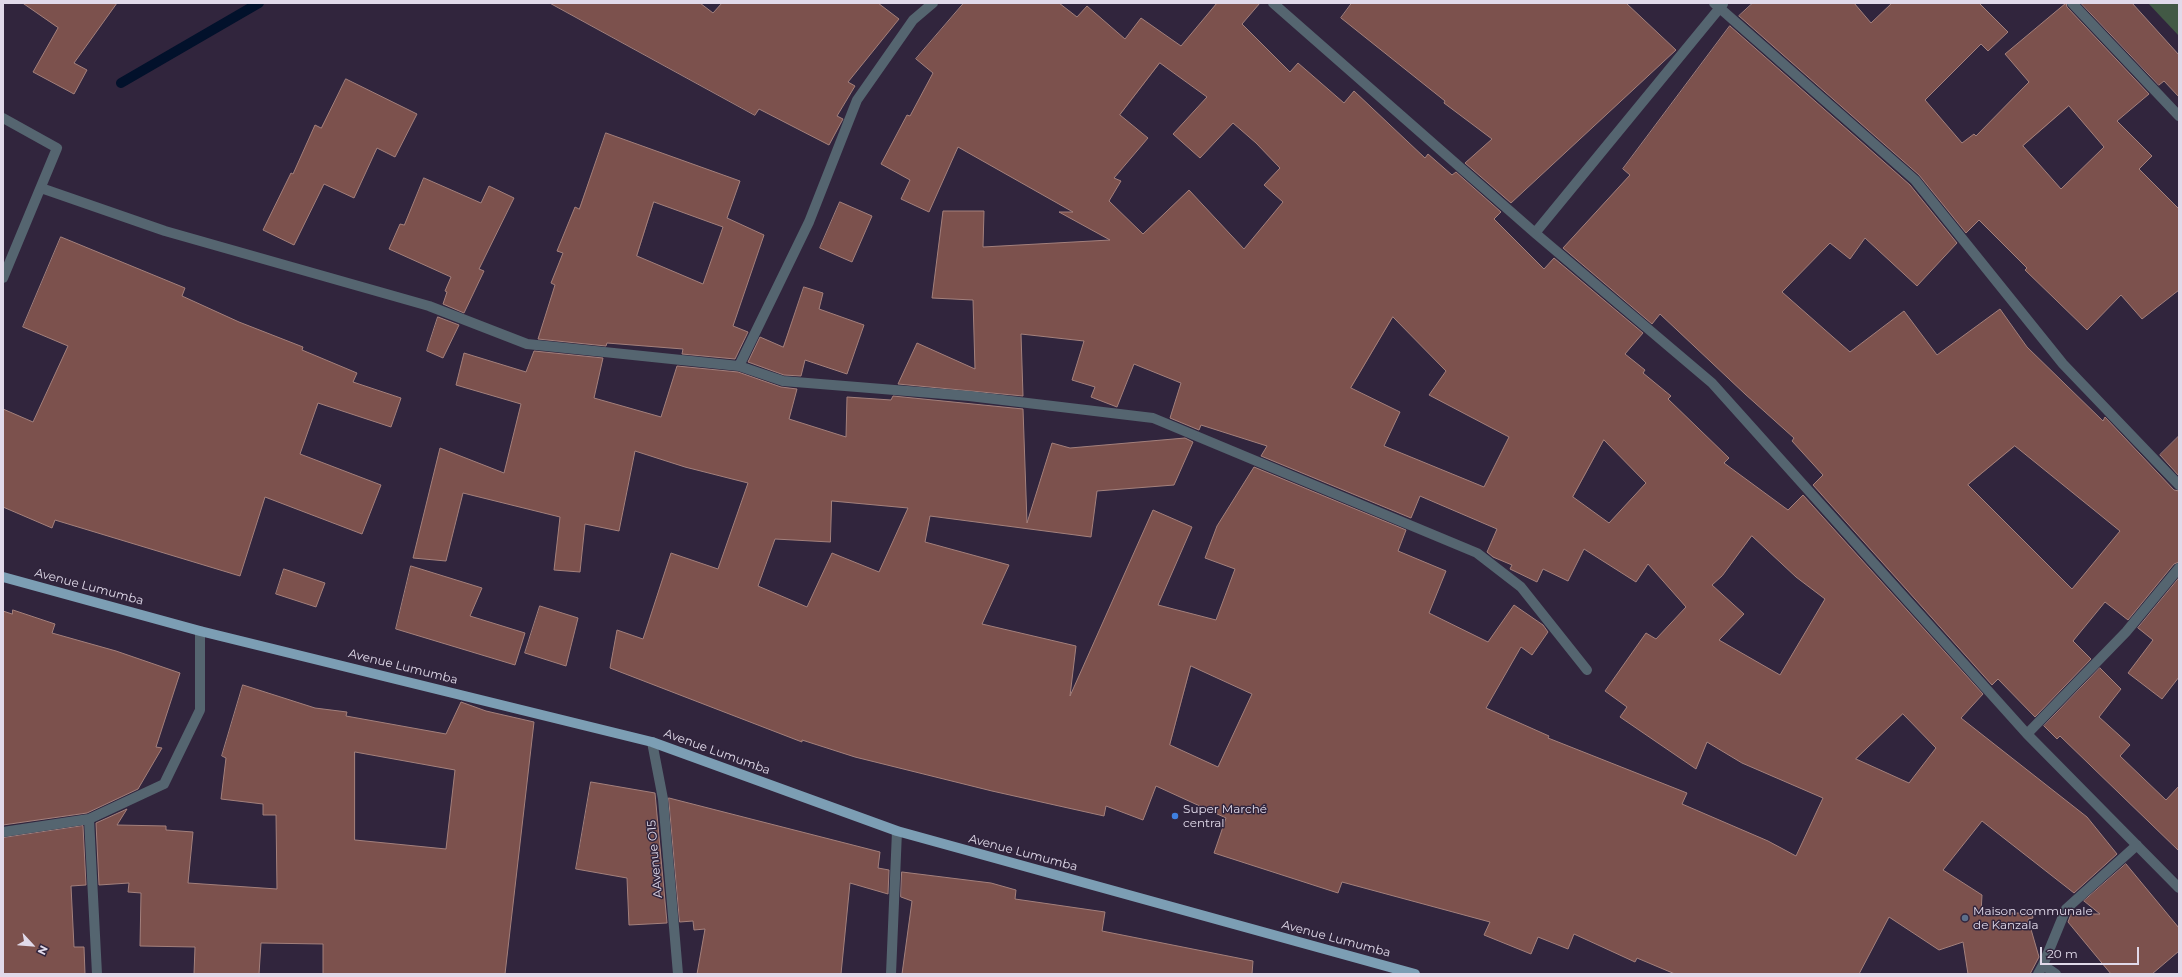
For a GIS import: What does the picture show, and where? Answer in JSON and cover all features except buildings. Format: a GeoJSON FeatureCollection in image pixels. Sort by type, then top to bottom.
{"type":"FeatureCollection","features":[{"type":"Feature","properties":{"kind":"main road","name":"Avenue Lumumba"},"geometry":{"type":"LineString","coordinates":[[3,577],[200,631],[652,742],[897,831],[1415,974]]}},
{"type":"Feature","properties":{"kind":"street"},"geometry":{"type":"LineString","coordinates":[[739,366],[808,222],[857,100],[914,20],[933,3]]}},
{"type":"Feature","properties":{"kind":"street"},"geometry":{"type":"LineString","coordinates":[[1273,3],[1535,233],[1712,383],[2027,734],[2179,888]]}},
{"type":"Feature","properties":{"kind":"street"},"geometry":{"type":"LineString","coordinates":[[2072,3],[2179,116]]}},
{"type":"Feature","properties":{"kind":"street"},"geometry":{"type":"LineString","coordinates":[[1535,233],[1719,5],[1915,180],[2063,364],[2179,485]]}},
{"type":"Feature","properties":{"kind":"street"},"geometry":{"type":"LineString","coordinates":[[3,118],[57,148],[3,278]]}},
{"type":"Feature","properties":{"kind":"street"},"geometry":{"type":"LineString","coordinates":[[41,188],[165,231],[429,306],[527,344],[739,366],[783,381],[968,396],[1153,418],[1477,553],[1521,587],[1587,670]]}},
{"type":"Feature","properties":{"kind":"street"},"geometry":{"type":"LineString","coordinates":[[2027,734],[2126,632],[2179,568]]}},
{"type":"Feature","properties":{"kind":"street"},"geometry":{"type":"LineString","coordinates":[[3,832],[89,819],[164,784],[200,710],[200,631]]}},
{"type":"Feature","properties":{"kind":"street","name":"AAvenue O15"},"geometry":{"type":"LineString","coordinates":[[652,742],[664,799],[678,974]]}},
{"type":"Feature","properties":{"kind":"street"},"geometry":{"type":"LineString","coordinates":[[89,819],[97,974]]}},
{"type":"Feature","properties":{"kind":"street"},"geometry":{"type":"LineString","coordinates":[[891,974],[897,831]]}},
{"type":"Feature","properties":{"kind":"street"},"geometry":{"type":"LineString","coordinates":[[2056,974],[2040,969],[2066,909],[2137,845]]}},
{"type":"Feature","properties":{"kind":"green space"},"geometry":{"type":"Polygon","coordinates":[[[2148,3],[2179,3],[2179,36],[2148,3]]]}},
{"type":"Feature","properties":{"kind":"waterway"},"geometry":{"type":"LineString","coordinates":[[121,83],[259,3]]}},
{"type":"Feature","properties":{"kind":"place","name":"Super Marché central"},"geometry":{"type":"Point","coordinates":[1175,816]}},
{"type":"Feature","properties":{"kind":"place","name":"Maison communale de Kanzala"},"geometry":{"type":"Point","coordinates":[1965,918]}}]}
